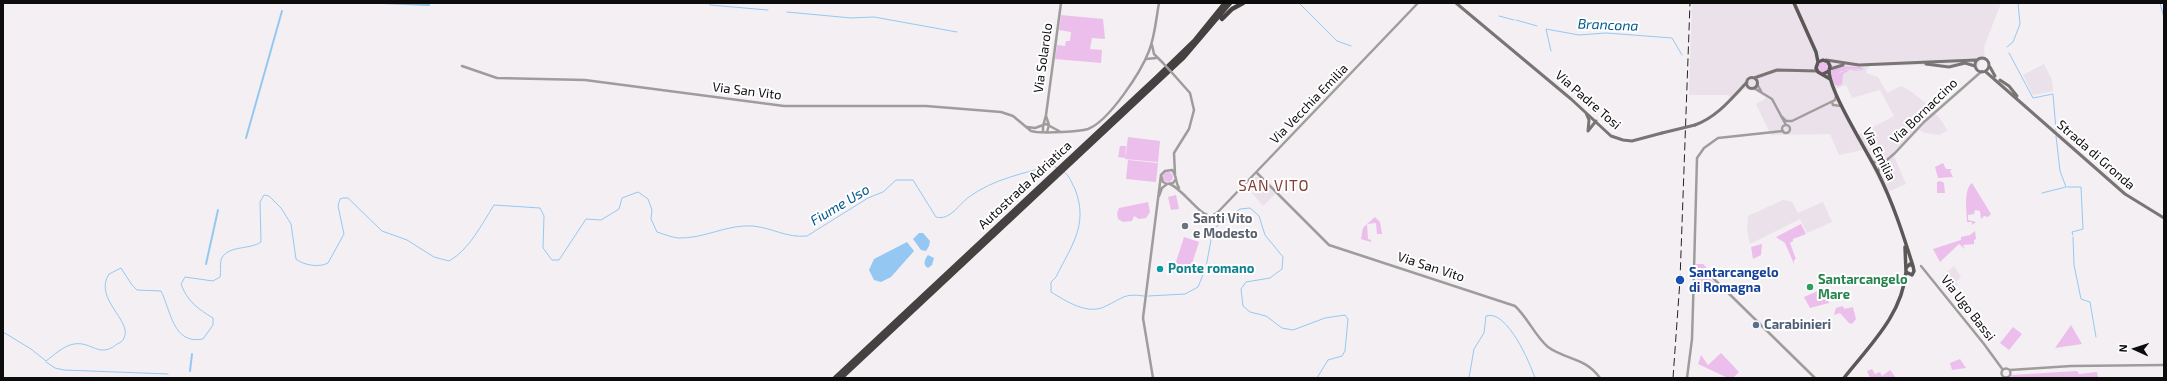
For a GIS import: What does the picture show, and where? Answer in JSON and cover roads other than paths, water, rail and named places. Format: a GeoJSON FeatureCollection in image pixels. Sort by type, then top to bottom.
{"type":"FeatureCollection","features":[{"type":"Feature","properties":{"kind":"highway"},"geometry":{"type":"LineString","coordinates":[[1213,20],[1222,3]]}},
{"type":"Feature","properties":{"kind":"highway","name":"Autostrada Adriatica"},"geometry":{"type":"LineString","coordinates":[[1087,146],[1213,20],[1225,3]]}},
{"type":"Feature","properties":{"kind":"highway","name":"Autostrada Adriatica"},"geometry":{"type":"LineString","coordinates":[[835,378],[1184,57],[1230,3]]}},
{"type":"Feature","properties":{"kind":"highway"},"geometry":{"type":"LineString","coordinates":[[1184,57],[1192,52],[1230,11],[1243,3]]}},
{"type":"Feature","properties":{"kind":"highway","name":"Autostrada Adriatica"},"geometry":{"type":"LineString","coordinates":[[840,378],[1046,183]]}},
{"type":"Feature","properties":{"kind":"main road","name":"Via Padre Tosi"},"geometry":{"type":"LineString","coordinates":[[1456,3],[1596,121],[1611,136],[1623,140],[1632,141],[1662,134],[1695,124],[1714,115],[1747,82],[1748,79],[1777,70],[1817,70]]}},
{"type":"Feature","properties":{"kind":"main road","name":"Via Emilia"},"geometry":{"type":"LineString","coordinates":[[1794,3],[1816,52],[1817,70],[1830,79]]}},
{"type":"Feature","properties":{"kind":"main road","name":"Via Emilia"},"geometry":{"type":"LineString","coordinates":[[1816,52],[1830,64],[1830,79],[1843,108],[1878,173],[1904,240],[1913,266],[1913,273]]}},
{"type":"Feature","properties":{"kind":"main road"},"geometry":{"type":"LineString","coordinates":[[1823,74],[1836,66],[1848,64],[1918,64],[1982,59],[1988,63],[1990,67],[1984,72],[1975,66],[1965,63],[1949,67],[1918,64]]}},
{"type":"Feature","properties":{"kind":"main road"},"geometry":{"type":"LineString","coordinates":[[1809,70],[1825,60],[1848,64]]}},
{"type":"Feature","properties":{"kind":"main road"},"geometry":{"type":"LineString","coordinates":[[1975,66],[1976,60]]}},
{"type":"Feature","properties":{"kind":"main road","name":"Strada di Gronda"},"geometry":{"type":"LineString","coordinates":[[1990,67],[1992,72],[2009,86],[2020,101]]}},
{"type":"Feature","properties":{"kind":"main road","name":"Strada di Gronda"},"geometry":{"type":"LineString","coordinates":[[1984,72],[2020,101],[2125,194],[2164,218]]}},
{"type":"Feature","properties":{"kind":"main road","name":"Via Padre Tosi"},"geometry":{"type":"LineString","coordinates":[[1754,88],[1766,74]]}},
{"type":"Feature","properties":{"kind":"main road"},"geometry":{"type":"LineString","coordinates":[[1754,78],[1757,83]]}},
{"type":"Feature","properties":{"kind":"main road"},"geometry":{"type":"LineString","coordinates":[[1747,82],[1748,87]]}},
{"type":"Feature","properties":{"kind":"main road"},"geometry":{"type":"LineString","coordinates":[[1741,88],[1754,88]]}},
{"type":"Feature","properties":{"kind":"main road"},"geometry":{"type":"LineString","coordinates":[[1585,112],[1589,124],[1588,131],[1593,127],[1596,121]]}},
{"type":"Feature","properties":{"kind":"main road"},"geometry":{"type":"LineString","coordinates":[[1589,124],[1596,121]]}},
{"type":"Feature","properties":{"kind":"main road"},"geometry":{"type":"LineString","coordinates":[[1593,127],[1601,127]]}},
{"type":"Feature","properties":{"kind":"main road","name":"Via Emilia"},"geometry":{"type":"LineString","coordinates":[[1904,240],[1907,266],[1905,284]]}},
{"type":"Feature","properties":{"kind":"main road"},"geometry":{"type":"LineString","coordinates":[[1907,266],[1913,266]]}},
{"type":"Feature","properties":{"kind":"main road"},"geometry":{"type":"LineString","coordinates":[[1844,378],[1894,315],[1900,302],[1905,284],[1913,273],[1906,272]]}},
{"type":"Feature","properties":{"kind":"street","name":"Via Solarolo"},"geometry":{"type":"LineString","coordinates":[[1045,132],[1043,124],[1046,115],[1061,3]]}},
{"type":"Feature","properties":{"kind":"street","name":"Via San Vito"},"geometry":{"type":"LineString","coordinates":[[462,66],[497,78],[585,80],[784,106],[926,106],[1001,112],[1013,116],[1033,132],[1086,129],[1099,122],[1128,89],[1145,60],[1152,44],[1159,3]]}},
{"type":"Feature","properties":{"kind":"street","name":"Via Vecchia Emilia"},"geometry":{"type":"LineString","coordinates":[[1180,190],[1206,215],[1210,216],[1222,208],[1418,3]]}},
{"type":"Feature","properties":{"kind":"street"},"geometry":{"type":"LineString","coordinates":[[1152,44],[1157,58],[1190,94],[1194,110],[1189,129],[1176,149],[1172,168],[1164,171],[1162,176],[1143,321],[1150,351],[1153,378]]}},
{"type":"Feature","properties":{"kind":"street"},"geometry":{"type":"LineString","coordinates":[[1145,60],[1157,58]]}},
{"type":"Feature","properties":{"kind":"street"},"geometry":{"type":"LineString","coordinates":[[1977,74],[1978,69]]}},
{"type":"Feature","properties":{"kind":"street","name":"Via Bornaccino"},"geometry":{"type":"LineString","coordinates":[[1878,173],[1879,168],[1885,161],[1895,153],[1924,122],[1977,74],[1984,72]]}},
{"type":"Feature","properties":{"kind":"street"},"geometry":{"type":"LineString","coordinates":[[1757,83],[1761,91]]}},
{"type":"Feature","properties":{"kind":"street"},"geometry":{"type":"LineString","coordinates":[[1754,88],[1761,91],[1772,100],[1783,120],[1785,127]]}},
{"type":"Feature","properties":{"kind":"street"},"geometry":{"type":"LineString","coordinates":[[1687,378],[1692,339],[1694,278],[1696,271],[1697,158],[1704,148],[1718,138],[1777,132],[1791,121],[1832,102],[1835,100],[1837,94]]}},
{"type":"Feature","properties":{"kind":"street"},"geometry":{"type":"LineString","coordinates":[[1832,102],[1834,105],[1843,108]]}},
{"type":"Feature","properties":{"kind":"street","name":"Via Solarolo"},"geometry":{"type":"LineString","coordinates":[[1046,115],[1049,125]]}},
{"type":"Feature","properties":{"kind":"street"},"geometry":{"type":"LineString","coordinates":[[1781,116],[1786,121],[1791,121]]}},
{"type":"Feature","properties":{"kind":"street"},"geometry":{"type":"LineString","coordinates":[[1026,127],[1035,128],[1043,124],[1049,125],[1060,131]]}},
{"type":"Feature","properties":{"kind":"street"},"geometry":{"type":"LineString","coordinates":[[1045,132],[1049,125]]}},
{"type":"Feature","properties":{"kind":"street"},"geometry":{"type":"LineString","coordinates":[[1174,161],[1176,179],[1180,190]]}},
{"type":"Feature","properties":{"kind":"street"},"geometry":{"type":"LineString","coordinates":[[1872,162],[1878,164],[1885,161]]}},
{"type":"Feature","properties":{"kind":"street"},"geometry":{"type":"LineString","coordinates":[[1169,170],[1175,174]]}},
{"type":"Feature","properties":{"kind":"street","name":"Via San Vito"},"geometry":{"type":"LineString","coordinates":[[1257,173],[1329,245],[1515,306],[1549,347],[1584,362],[1600,378]]}},
{"type":"Feature","properties":{"kind":"street"},"geometry":{"type":"LineString","coordinates":[[1162,176],[1162,180],[1180,190]]}},
{"type":"Feature","properties":{"kind":"street"},"geometry":{"type":"LineString","coordinates":[[1159,196],[1162,188],[1176,179]]}},
{"type":"Feature","properties":{"kind":"street"},"geometry":{"type":"LineString","coordinates":[[1913,266],[1921,266]]}},
{"type":"Feature","properties":{"kind":"street"},"geometry":{"type":"LineString","coordinates":[[1913,273],[1921,266]]}},
{"type":"Feature","properties":{"kind":"street","name":"Via Ugo Bassi"},"geometry":{"type":"LineString","coordinates":[[1921,266],[1999,363],[2003,370],[2002,374],[2008,377]]}},
{"type":"Feature","properties":{"kind":"street"},"geometry":{"type":"LineString","coordinates":[[1696,271],[1712,277],[1815,378]]}},
{"type":"Feature","properties":{"kind":"street","name":"Via Ugo Bassi"},"geometry":{"type":"LineString","coordinates":[[1999,363],[2010,370],[2018,371]]}},
{"type":"Feature","properties":{"kind":"street"},"geometry":{"type":"LineString","coordinates":[[2008,377],[2018,371],[2071,366],[2164,365]]}},
{"type":"Feature","properties":{"kind":"street"},"geometry":{"type":"LineString","coordinates":[[2008,377],[2010,370]]}},
{"type":"Feature","properties":{"kind":"water"},"geometry":{"type":"Polygon","coordinates":[[[919,233],[923,233],[930,241],[926,251],[921,250],[913,239],[919,233]]]}},
{"type":"Feature","properties":{"kind":"water"},"geometry":{"type":"Polygon","coordinates":[[[907,242],[914,251],[891,277],[881,282],[874,280],[869,270],[874,259],[907,242]]]}},
{"type":"Feature","properties":{"kind":"water"},"geometry":{"type":"Polygon","coordinates":[[[928,255],[934,258],[932,265],[928,268],[925,265],[925,260],[928,255]]]}},
{"type":"Feature","properties":{"kind":"waterway"},"geometry":{"type":"LineString","coordinates":[[383,3],[429,5]]}},
{"type":"Feature","properties":{"kind":"waterway"},"geometry":{"type":"LineString","coordinates":[[709,3],[710,5],[768,10]]}},
{"type":"Feature","properties":{"kind":"waterway"},"geometry":{"type":"LineString","coordinates":[[1299,3],[1337,41],[1351,46]]}},
{"type":"Feature","properties":{"kind":"waterway"},"geometry":{"type":"LineString","coordinates":[[2007,47],[2013,42],[2020,24],[2018,3]]}},
{"type":"Feature","properties":{"kind":"waterway"},"geometry":{"type":"LineString","coordinates":[[2160,3],[2164,18]]}},
{"type":"Feature","properties":{"kind":"waterway"},"geometry":{"type":"LineString","coordinates":[[246,138],[282,11]]}},
{"type":"Feature","properties":{"kind":"waterway"},"geometry":{"type":"LineString","coordinates":[[787,12],[851,18],[874,17],[957,32]]}},
{"type":"Feature","properties":{"kind":"waterway","name":"Brancona"},"geometry":{"type":"LineString","coordinates":[[1499,16],[1514,20]]}},
{"type":"Feature","properties":{"kind":"waterway","name":"Brancona"},"geometry":{"type":"LineString","coordinates":[[1516,20],[1537,26]]}},
{"type":"Feature","properties":{"kind":"waterway","name":"Brancona"},"geometry":{"type":"LineString","coordinates":[[1551,51],[1546,29],[1579,35],[1606,33],[1672,38],[1682,55]]}},
{"type":"Feature","properties":{"kind":"waterway"},"geometry":{"type":"LineString","coordinates":[[2009,53],[2033,98],[2053,94],[2056,130]]}},
{"type":"Feature","properties":{"kind":"waterway","name":"Brancona"},"geometry":{"type":"LineString","coordinates":[[1560,78],[1567,87],[1587,101],[1594,111]]}},
{"type":"Feature","properties":{"kind":"waterway"},"geometry":{"type":"LineString","coordinates":[[2042,193],[2066,187],[2060,171],[2056,136]]}},
{"type":"Feature","properties":{"kind":"waterway","name":"Fiume Uso"},"geometry":{"type":"LineString","coordinates":[[3,332],[31,349],[46,361],[62,349],[74,344],[86,345],[100,350],[111,348],[122,341],[125,331],[123,324],[109,301],[105,283],[109,274],[121,268],[137,290],[161,291],[174,325],[179,332],[185,337],[203,339],[213,325],[213,318],[190,300],[181,284],[185,277],[213,281],[220,277],[221,260],[224,255],[233,250],[261,242],[260,202],[264,195],[269,196],[281,208],[291,224],[296,259],[316,266],[328,263],[344,234],[338,206],[340,199],[343,198],[348,198],[382,231],[407,240],[434,257],[449,261],[469,243],[494,205],[540,208],[544,216],[543,248],[552,260],[559,260],[586,219],[601,220],[619,209],[622,198],[638,192],[648,199],[652,210],[651,219],[657,232],[673,237],[688,238],[743,226],[760,227],[793,236],[807,236],[868,198],[883,192],[896,180],[913,180],[936,217],[941,218],[946,217],[965,200],[978,191],[999,181],[1053,165],[1057,168]]}},
{"type":"Feature","properties":{"kind":"waterway","name":"Fiume Uso"},"geometry":{"type":"LineString","coordinates":[[1063,171],[1069,177],[1075,189],[1079,202],[1080,214],[1076,235],[1056,277],[1051,282],[1051,292],[1077,306],[1092,309],[1099,309],[1124,297],[1132,295],[1144,296]]}},
{"type":"Feature","properties":{"kind":"waterway"},"geometry":{"type":"LineString","coordinates":[[2067,187],[2081,187],[2083,229],[2072,232],[2073,235]]}},
{"type":"Feature","properties":{"kind":"waterway","name":"Fiume Uso"},"geometry":{"type":"LineString","coordinates":[[1148,296],[1185,294],[1198,287],[1206,267],[1213,229],[1240,209],[1250,208],[1259,216],[1265,235],[1283,257],[1282,269],[1270,278],[1246,282],[1241,289],[1243,306],[1250,312],[1266,316],[1282,328],[1293,330],[1325,318],[1345,315],[1348,319],[1345,351],[1342,356],[1328,360],[1317,378]]}},
{"type":"Feature","properties":{"kind":"waterway"},"geometry":{"type":"LineString","coordinates":[[206,264],[218,210]]}},
{"type":"Feature","properties":{"kind":"waterway"},"geometry":{"type":"LineString","coordinates":[[2073,237],[2074,265],[2081,299],[2090,302],[2096,337]]}},
{"type":"Feature","properties":{"kind":"waterway","name":"Fiume Uso"},"geometry":{"type":"LineString","coordinates":[[1469,378],[1474,349],[1484,333],[1486,316],[1494,316],[1502,321],[1509,329],[1523,350],[1535,378]]}},
{"type":"Feature","properties":{"kind":"waterway"},"geometry":{"type":"LineString","coordinates":[[190,371],[192,354]]}},
{"type":"Feature","properties":{"kind":"waterway"},"geometry":{"type":"LineString","coordinates":[[46,362],[55,368],[64,370],[168,374]]}},
{"type":"Feature","properties":{"kind":"railway"},"geometry":{"type":"LineString","coordinates":[[1673,378],[1680,280],[1690,3]]}},
{"type":"Feature","properties":{"kind":"place","name":"Santi Vito e Modesto"},"geometry":{"type":"Point","coordinates":[1185,226]}},
{"type":"Feature","properties":{"kind":"place","name":"Ponte romano"},"geometry":{"type":"Point","coordinates":[1160,269]}},
{"type":"Feature","properties":{"kind":"place","name":"Santarcangelo di Romagna"},"geometry":{"type":"Point","coordinates":[1680,280]}},
{"type":"Feature","properties":{"kind":"place","name":"Santarcangelo Mare"},"geometry":{"type":"Point","coordinates":[1810,287]}},
{"type":"Feature","properties":{"kind":"place","name":"Carabinieri"},"geometry":{"type":"Point","coordinates":[1756,325]}},
{"type":"Feature","properties":{"kind":"district","name":"SAN VITO"},"geometry":{"type":"Point","coordinates":[1274,186]}}]}
